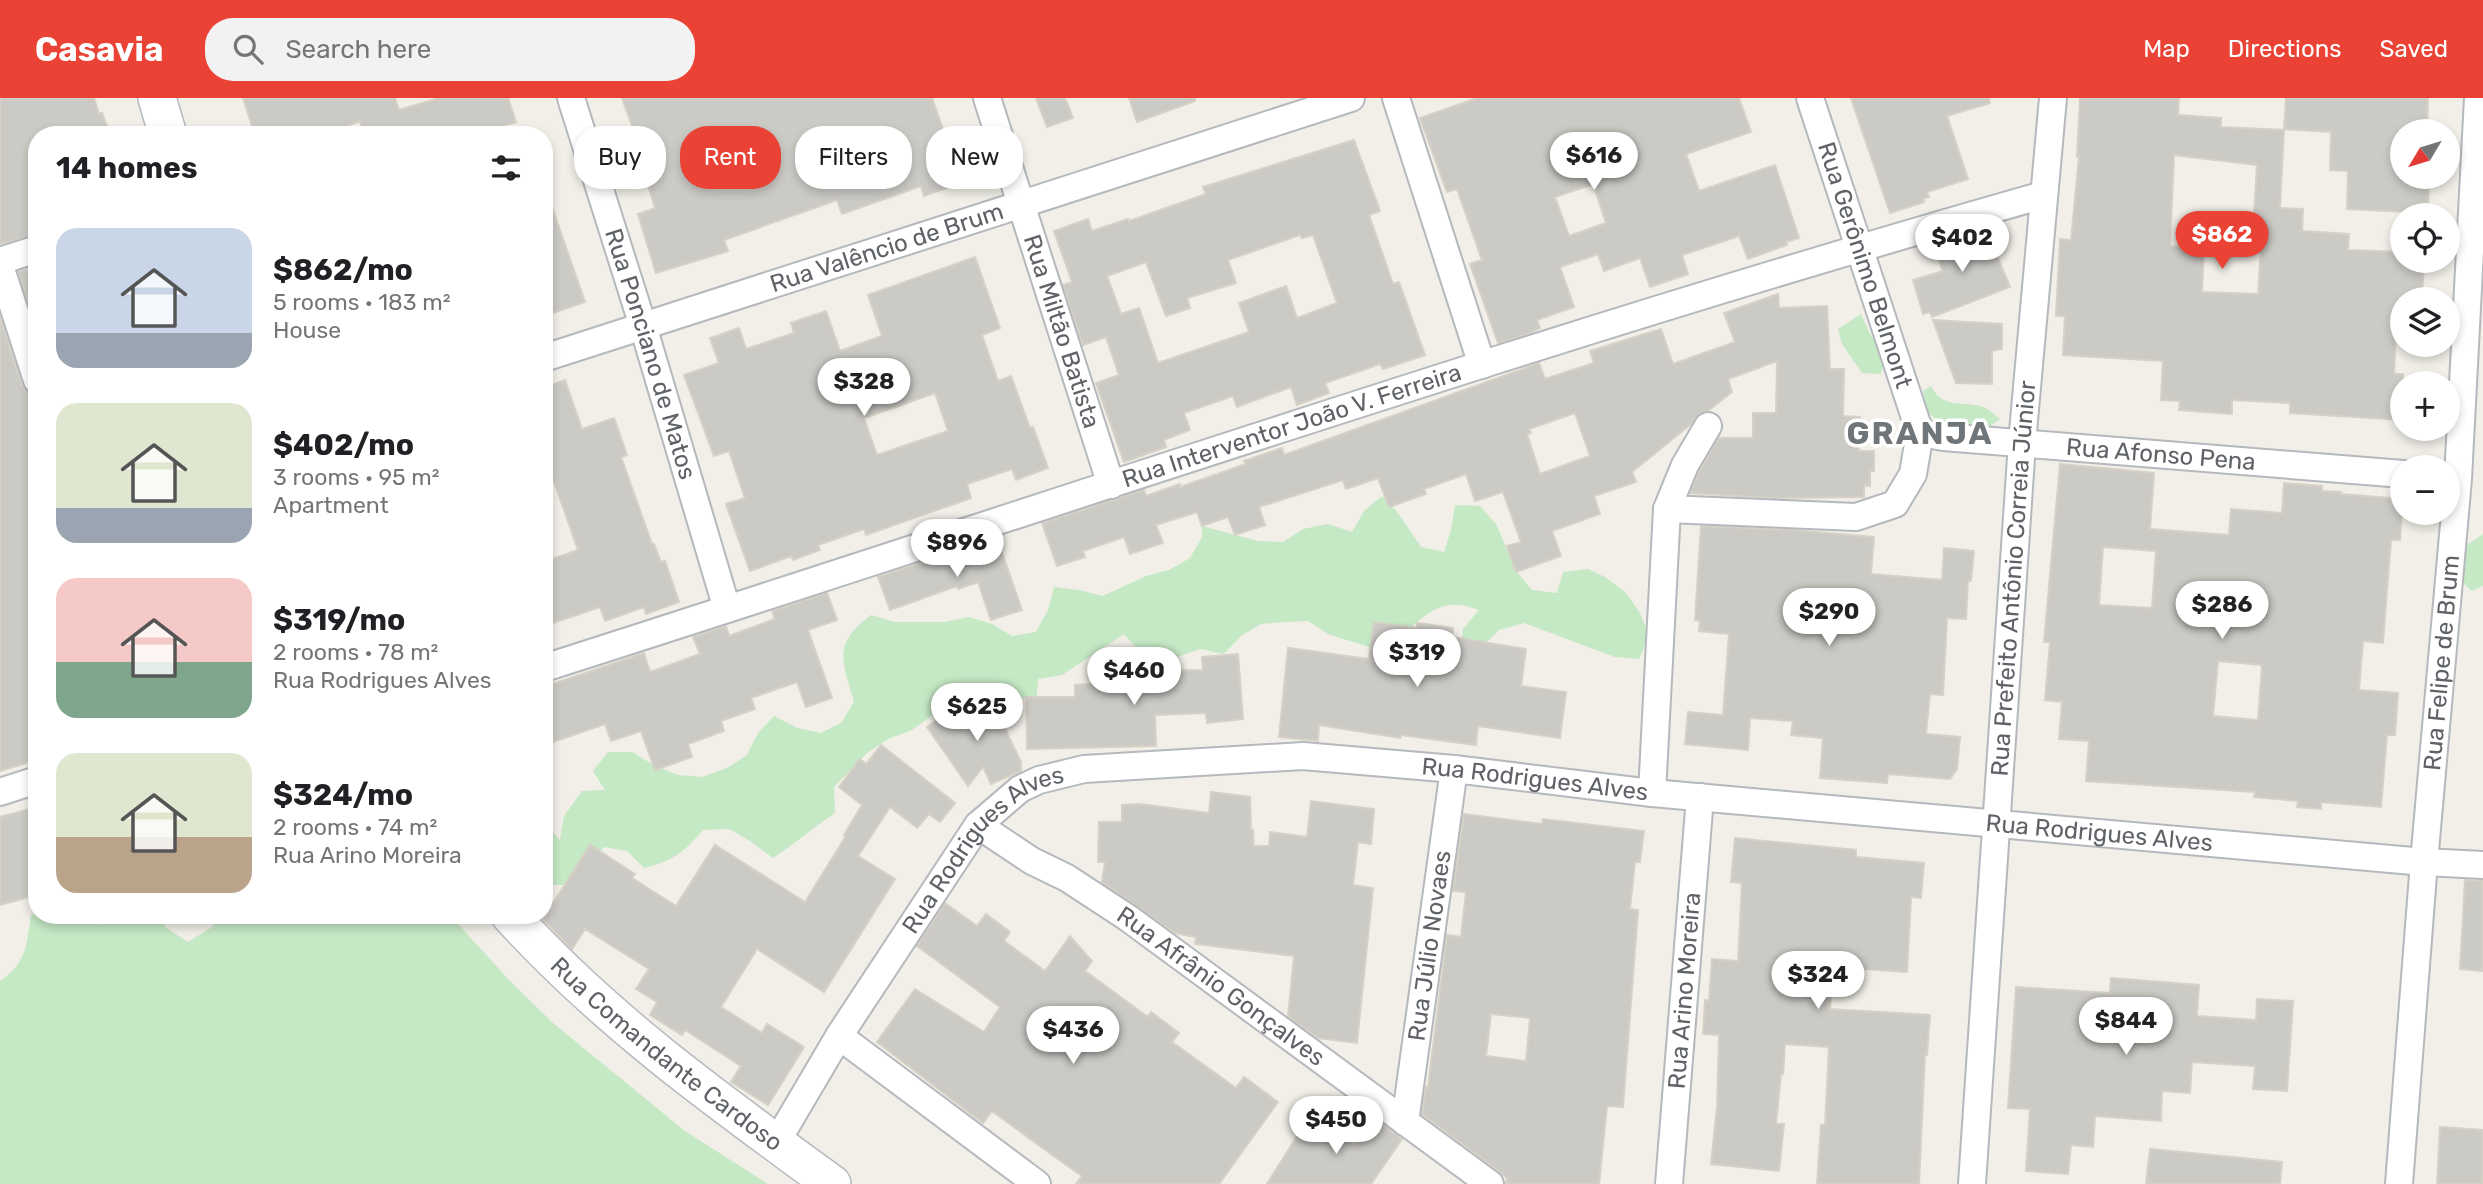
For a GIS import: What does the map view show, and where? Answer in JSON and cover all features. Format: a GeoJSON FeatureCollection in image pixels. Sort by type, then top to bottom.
{"type":"FeatureCollection","features":[{"type":"Feature","properties":{"kind":"street"},"geometry":{"type":"LineString","coordinates":[[157,98],[165,126]]}},
{"type":"Feature","properties":{"kind":"street","name":"Rua Ponciano de Matos"},"geometry":{"type":"LineString","coordinates":[[572,98],[727,609]]}},
{"type":"Feature","properties":{"kind":"street","name":"Rua Miltão Batista"},"geometry":{"type":"LineString","coordinates":[[987,98],[1111,485]]}},
{"type":"Feature","properties":{"kind":"street","name":"Rua Valêncio de Brum"},"geometry":{"type":"LineString","coordinates":[[553,355],[1351,98]]}},
{"type":"Feature","properties":{"kind":"street"},"geometry":{"type":"LineString","coordinates":[[1396,98],[1482,365]]}},
{"type":"Feature","properties":{"kind":"street","name":"Rua Gerônimo Belmont"},"geometry":{"type":"LineString","coordinates":[[1810,98],[1920,433]]}},
{"type":"Feature","properties":{"kind":"street","name":"Rua Prefeito Antônio Correia Júnior"},"geometry":{"type":"LineString","coordinates":[[1972,1184],[2022,443],[2053,98]]}},
{"type":"Feature","properties":{"kind":"street","name":"Rua Felipe de Brum"},"geometry":{"type":"LineString","coordinates":[[2399,1184],[2424,862],[2463,479],[2478,98]]}},
{"type":"Feature","properties":{"kind":"street","name":"Rua Interventor João V. Ferreira"},"geometry":{"type":"LineString","coordinates":[[553,665],[1482,365],[1858,247],[2043,195]]}},
{"type":"Feature","properties":{"kind":"street"},"geometry":{"type":"LineString","coordinates":[[28,252],[0,263],[28,352]]}},
{"type":"Feature","properties":{"kind":"street"},"geometry":{"type":"LineString","coordinates":[[1652,793],[1667,509],[1685,465],[1708,426]]}},
{"type":"Feature","properties":{"kind":"street"},"geometry":{"type":"LineString","coordinates":[[1667,509],[1856,517],[1895,504],[1913,474],[1920,433]]}},
{"type":"Feature","properties":{"kind":"street","name":"Rua Afonso Pena"},"geometry":{"type":"LineString","coordinates":[[1920,433],[2390,473]]}},
{"type":"Feature","properties":{"kind":"street","name":"Rua Rodrigues Alves"},"geometry":{"type":"LineString","coordinates":[[776,1143],[839,1035],[978,825],[1020,789],[1039,780],[1084,769],[1303,756],[1454,769],[1652,793],[2424,862],[2483,865]]}},
{"type":"Feature","properties":{"kind":"street","name":"Rua Júlio Novaes"},"geometry":{"type":"LineString","coordinates":[[1405,1122],[1454,769]]}},
{"type":"Feature","properties":{"kind":"street"},"geometry":{"type":"LineString","coordinates":[[0,792],[28,783]]}},
{"type":"Feature","properties":{"kind":"street","name":"Rua Arino Moreira"},"geometry":{"type":"LineString","coordinates":[[1669,1184],[1700,797]]}},
{"type":"Feature","properties":{"kind":"street","name":"Rua Afrânio Gonçalves"},"geometry":{"type":"LineString","coordinates":[[978,825],[1032,861],[1067,878],[1128,918],[1490,1184]]}},
{"type":"Feature","properties":{"kind":"street","name":"Rua Comandante Cardoso"},"geometry":{"type":"LineString","coordinates":[[518,924],[591,998],[678,1072],[832,1184]]}},
{"type":"Feature","properties":{"kind":"street"},"geometry":{"type":"LineString","coordinates":[[839,1035],[1037,1184]]}},
{"type":"Feature","properties":{"kind":"green space"},"geometry":{"type":"Polygon","coordinates":[[[1861,314],[1885,357],[1881,374],[1862,373],[1842,344],[1838,329],[1861,314]]]}},
{"type":"Feature","properties":{"kind":"green space"},"geometry":{"type":"Polygon","coordinates":[[[1931,386],[1946,401],[1981,406],[2000,419],[1982,432],[1951,430],[1928,413],[1923,391],[1931,386]]]}},
{"type":"Feature","properties":{"kind":"green space"},"geometry":{"type":"Polygon","coordinates":[[[1382,496],[1398,513],[1421,547],[1444,552],[1455,505],[1480,506],[1496,524],[1517,572],[1532,590],[1557,593],[1563,572],[1588,569],[1605,577],[1625,592],[1640,613],[1649,636],[1639,659],[1615,657],[1524,623],[1499,630],[1482,647],[1460,655],[1463,629],[1479,610],[1455,605],[1436,609],[1397,638],[1375,649],[1328,634],[1308,621],[1261,624],[1241,636],[1224,654],[1200,649],[1177,657],[1158,671],[1135,675],[1139,651],[1124,634],[1062,675],[1038,679],[1036,706],[993,685],[974,702],[950,702],[912,730],[888,739],[867,753],[834,787],[835,813],[773,858],[729,829],[703,830],[690,845],[671,859],[644,868],[627,851],[604,847],[571,885],[553,885],[553,832],[560,840],[564,816],[582,791],[605,790],[593,771],[608,752],[632,752],[677,775],[702,777],[727,768],[747,755],[758,733],[774,716],[797,728],[821,733],[841,723],[854,702],[844,663],[845,644],[850,635],[871,615],[895,622],[945,622],[969,617],[992,624],[1012,636],[1036,632],[1048,610],[1054,587],[1103,596],[1146,576],[1169,570],[1190,558],[1202,537],[1202,526],[1258,541],[1283,542],[1303,529],[1328,524],[1352,532],[1364,511],[1382,496]]]}},
{"type":"Feature","properties":{"kind":"green space"},"geometry":{"type":"Polygon","coordinates":[[[2483,534],[2483,586],[2472,591],[2454,575],[2464,547],[2483,534]]]}},
{"type":"Feature","properties":{"kind":"green space"},"geometry":{"type":"Polygon","coordinates":[[[30,924],[164,924],[188,942],[214,924],[458,924],[553,1023],[685,1131],[768,1184],[0,1184],[0,981],[16,967],[26,945],[30,924]]]}},
{"type":"Feature","properties":{"kind":"building"},"geometry":{"type":"Polygon","coordinates":[[[0,98],[94,98],[107,126],[28,126],[28,236],[0,244],[0,98]]]}},
{"type":"Feature","properties":{"kind":"building"},"geometry":{"type":"Polygon","coordinates":[[[243,98],[395,98],[399,110],[439,98],[508,98],[516,122],[503,126],[361,126],[360,121],[346,126],[252,126],[243,98]]]}},
{"type":"Feature","properties":{"kind":"building"},"geometry":{"type":"Polygon","coordinates":[[[622,98],[932,98],[942,126],[926,126],[926,189],[944,189],[924,196],[921,186],[842,214],[837,200],[724,240],[728,251],[656,273],[638,214],[655,208],[649,189],[666,189],[666,126],[632,126],[622,98]]]}},
{"type":"Feature","properties":{"kind":"building"},"geometry":{"type":"Polygon","coordinates":[[[1036,98],[1065,98],[1073,118],[1047,127],[1036,98]]]}},
{"type":"Feature","properties":{"kind":"building"},"geometry":{"type":"Polygon","coordinates":[[[1129,98],[1195,98],[1195,101],[1137,122],[1129,98]]]}},
{"type":"Feature","properties":{"kind":"building"},"geometry":{"type":"Polygon","coordinates":[[[1477,98],[1739,98],[1751,132],[1686,154],[1699,191],[1775,165],[1799,238],[1748,259],[1739,236],[1682,255],[1688,274],[1650,287],[1640,258],[1604,271],[1598,254],[1560,267],[1574,307],[1537,320],[1540,328],[1528,334],[1498,343],[1470,264],[1482,260],[1457,189],[1447,192],[1420,118],[1477,98]],[[1593,184],[1555,197],[1569,236],[1606,223],[1593,184]]]}},
{"type":"Feature","properties":{"kind":"building"},"geometry":{"type":"Polygon","coordinates":[[[1851,98],[1989,98],[1990,103],[1947,116],[1968,179],[1927,192],[1929,197],[1923,199],[1924,202],[1890,213],[1851,98]]]}},
{"type":"Feature","properties":{"kind":"building"},"geometry":{"type":"Polygon","coordinates":[[[2080,98],[2179,98],[2178,115],[2221,118],[2221,127],[2284,130],[2280,208],[2303,209],[2302,231],[2349,234],[2348,250],[2390,252],[2390,273],[2423,273],[2423,287],[2390,287],[2390,357],[2395,357],[2394,371],[2390,371],[2390,419],[2290,413],[2290,403],[2232,400],[2232,414],[2179,410],[2180,401],[2161,400],[2163,361],[2063,355],[2065,316],[2056,316],[2060,239],[2071,240],[2079,157],[2080,98]],[[2174,155],[2170,246],[2204,248],[2202,292],[2258,294],[2261,247],[2252,246],[2257,165],[2174,155]]]}},
{"type":"Feature","properties":{"kind":"building"},"geometry":{"type":"Polygon","coordinates":[[[2286,98],[2428,98],[2427,119],[2390,119],[2390,189],[2429,189],[2428,203],[2390,203],[2390,211],[2347,209],[2348,171],[2330,170],[2331,132],[2284,129],[2286,98]]]}},
{"type":"Feature","properties":{"kind":"building"},"geometry":{"type":"Polygon","coordinates":[[[1354,140],[1380,211],[1369,215],[1393,284],[1399,282],[1425,355],[1383,369],[1380,364],[1325,383],[1329,393],[1297,405],[1291,387],[1237,407],[1233,396],[1184,413],[1190,430],[1164,440],[1166,447],[1124,462],[1096,383],[1119,375],[1106,337],[1083,345],[1063,285],[1072,282],[1054,231],[1088,219],[1092,231],[1128,219],[1129,221],[1206,194],[1203,187],[1354,140]],[[1300,235],[1228,260],[1236,283],[1187,298],[1190,308],[1166,316],[1146,262],[1107,276],[1121,314],[1139,308],[1158,363],[1249,332],[1239,303],[1286,286],[1297,318],[1337,303],[1313,235],[1302,238],[1300,235]]]}},
{"type":"Feature","properties":{"kind":"building"},"geometry":{"type":"Polygon","coordinates":[[[553,210],[585,302],[553,313],[553,210]]]}},
{"type":"Feature","properties":{"kind":"building"},"geometry":{"type":"Polygon","coordinates":[[[1989,227],[1998,250],[1995,251],[2010,287],[1932,317],[1930,312],[1923,314],[1913,280],[1943,271],[1933,246],[1989,227]]]}},
{"type":"Feature","properties":{"kind":"building"},"geometry":{"type":"Polygon","coordinates":[[[975,257],[1000,328],[982,335],[998,381],[1011,376],[1048,468],[1016,480],[1012,469],[967,484],[971,498],[866,535],[864,529],[818,545],[820,550],[793,560],[791,556],[750,571],[726,504],[745,498],[729,451],[714,456],[684,375],[719,363],[710,338],[739,328],[746,349],[794,333],[791,323],[826,311],[840,351],[882,336],[868,295],[975,257]],[[935,393],[864,418],[877,455],[948,431],[935,393]]]}},
{"type":"Feature","properties":{"kind":"building"},"geometry":{"type":"Polygon","coordinates":[[[28,269],[28,301],[18,272],[28,269]]]}},
{"type":"Feature","properties":{"kind":"building"},"geometry":{"type":"Polygon","coordinates":[[[1778,294],[1779,308],[1827,306],[1830,369],[1844,369],[1843,416],[1860,417],[1859,451],[1874,451],[1874,471],[1870,471],[1870,486],[1864,485],[1864,497],[1773,498],[1690,493],[1719,438],[1753,438],[1753,413],[1776,413],[1777,361],[1728,379],[1732,392],[1709,410],[1700,413],[1691,424],[1632,472],[1636,482],[1594,496],[1600,514],[1552,531],[1561,556],[1516,572],[1507,546],[1521,542],[1503,492],[1475,501],[1466,474],[1424,489],[1426,494],[1389,507],[1378,478],[1346,489],[1343,480],[1259,507],[1265,525],[1235,535],[1228,517],[1202,526],[1197,512],[1156,525],[1163,543],[1130,554],[1124,537],[1083,551],[1085,557],[1057,566],[1042,523],[1144,490],[1146,496],[1180,484],[1180,487],[1282,448],[1284,455],[1539,363],[1545,379],[1594,363],[1590,351],[1661,329],[1673,364],[1735,342],[1724,313],[1778,294]],[[1575,413],[1529,429],[1531,433],[1527,434],[1540,474],[1590,456],[1575,413]]]}},
{"type":"Feature","properties":{"kind":"building"},"geometry":{"type":"Polygon","coordinates":[[[0,317],[22,385],[28,392],[28,763],[0,771],[0,317]]]}},
{"type":"Feature","properties":{"kind":"building"},"geometry":{"type":"Polygon","coordinates":[[[1933,320],[2002,324],[2002,349],[1992,351],[1992,384],[1956,383],[1933,320]]]}},
{"type":"Feature","properties":{"kind":"building"},"geometry":{"type":"Polygon","coordinates":[[[565,380],[582,429],[614,418],[627,455],[621,457],[652,544],[661,562],[665,561],[679,602],[646,614],[644,607],[605,621],[600,607],[553,623],[553,559],[578,550],[553,479],[553,385],[565,380]]]}},
{"type":"Feature","properties":{"kind":"building"},"geometry":{"type":"Polygon","coordinates":[[[2060,464],[2154,473],[2150,529],[2229,535],[2231,509],[2282,513],[2284,483],[2322,486],[2322,491],[2341,492],[2340,494],[2390,498],[2390,525],[2401,525],[2400,540],[2391,540],[2383,643],[2363,641],[2359,690],[2398,693],[2395,735],[2387,735],[2381,807],[2321,802],[2321,809],[2297,807],[2298,801],[2254,797],[2255,792],[2086,781],[2089,741],[2059,739],[2062,702],[2045,700],[2050,642],[2044,642],[2060,464]],[[2103,547],[2099,605],[2152,608],[2156,551],[2103,547]],[[2218,661],[2213,716],[2258,720],[2262,665],[2218,661]]]}},
{"type":"Feature","properties":{"kind":"building"},"geometry":{"type":"Polygon","coordinates":[[[1701,526],[1874,537],[1871,574],[1942,580],[1944,548],[1974,551],[1971,581],[1968,581],[1966,619],[1947,618],[1943,695],[1930,694],[1926,734],[1960,737],[1957,769],[1950,779],[1888,774],[1887,783],[1820,778],[1823,738],[1791,735],[1793,721],[1750,718],[1748,750],[1685,744],[1688,712],[1723,715],[1729,634],[1699,631],[1700,621],[1695,620],[1701,526]]]}},
{"type":"Feature","properties":{"kind":"building"},"geometry":{"type":"Polygon","coordinates":[[[997,538],[1022,610],[991,620],[978,582],[958,589],[957,586],[890,610],[878,577],[997,538]]]}},
{"type":"Feature","properties":{"kind":"building"},"geometry":{"type":"Polygon","coordinates":[[[827,593],[837,620],[808,630],[832,698],[806,707],[797,682],[751,698],[755,709],[721,721],[724,731],[688,744],[692,757],[655,770],[641,731],[611,741],[605,724],[553,742],[553,684],[644,653],[650,672],[700,654],[693,637],[726,626],[729,636],[775,619],[772,611],[827,593]]]}},
{"type":"Feature","properties":{"kind":"building"},"geometry":{"type":"Polygon","coordinates":[[[1374,622],[1417,628],[1417,623],[1453,628],[1452,637],[1526,649],[1521,686],[1566,692],[1560,738],[1478,726],[1476,745],[1401,735],[1400,738],[1319,725],[1318,741],[1279,737],[1288,648],[1369,659],[1374,622]]]}},
{"type":"Feature","properties":{"kind":"building"},"geometry":{"type":"Polygon","coordinates":[[[1238,654],[1243,719],[1207,723],[1206,713],[1155,715],[1156,746],[1027,749],[1026,697],[1075,697],[1075,685],[1154,680],[1154,671],[1203,670],[1202,657],[1238,654]]]}},
{"type":"Feature","properties":{"kind":"building"},"geometry":{"type":"Polygon","coordinates":[[[991,699],[1021,762],[1021,771],[991,784],[983,767],[968,786],[927,727],[955,708],[958,715],[991,699]]]}},
{"type":"Feature","properties":{"kind":"building"},"geometry":{"type":"Polygon","coordinates":[[[881,745],[955,803],[940,822],[929,814],[917,828],[890,807],[858,856],[895,879],[824,992],[757,949],[721,1007],[762,1033],[767,1024],[804,1047],[768,1105],[731,1082],[741,1066],[685,1030],[682,1035],[650,1015],[657,1002],[636,989],[649,969],[585,929],[572,949],[548,924],[553,924],[553,903],[590,845],[635,874],[632,878],[676,906],[715,845],[805,902],[862,805],[839,787],[860,759],[866,764],[881,745]]]}},
{"type":"Feature","properties":{"kind":"building"},"geometry":{"type":"Polygon","coordinates":[[[1211,792],[1250,797],[1254,846],[1269,846],[1270,832],[1307,837],[1311,801],[1374,809],[1371,844],[1358,842],[1353,885],[1373,888],[1357,1043],[1318,1038],[1288,1016],[1294,956],[1195,944],[1196,937],[1175,933],[1102,882],[1105,862],[1098,862],[1099,822],[1122,822],[1122,805],[1139,804],[1209,813],[1211,792]]]}},
{"type":"Feature","properties":{"kind":"building"},"geometry":{"type":"Polygon","coordinates":[[[28,809],[28,897],[0,905],[0,817],[28,809]]]}},
{"type":"Feature","properties":{"kind":"building"},"geometry":{"type":"Polygon","coordinates":[[[1464,814],[1542,824],[1543,819],[1644,831],[1640,862],[1635,862],[1630,909],[1638,910],[1623,1107],[1607,1106],[1599,1184],[1506,1184],[1507,1178],[1499,1171],[1422,1114],[1428,1087],[1447,935],[1461,937],[1466,892],[1453,891],[1464,814]],[[1491,1014],[1486,1056],[1526,1061],[1530,1018],[1491,1014]]]}},
{"type":"Feature","properties":{"kind":"building"},"geometry":{"type":"Polygon","coordinates":[[[1735,838],[1856,850],[1856,857],[1924,863],[1921,898],[1911,897],[1907,972],[1833,967],[1830,1009],[1930,1015],[1927,1055],[1925,1054],[1919,1184],[1817,1184],[1821,1125],[1825,1125],[1829,1047],[1785,1044],[1776,1124],[1784,1124],[1779,1171],[1711,1164],[1717,1107],[1719,1035],[1703,1034],[1705,1000],[1709,1001],[1712,959],[1738,961],[1742,883],[1731,882],[1735,838]]]}},
{"type":"Feature","properties":{"kind":"building"},"geometry":{"type":"Polygon","coordinates":[[[2465,880],[2483,881],[2483,971],[2460,969],[2465,880]]]}},
{"type":"Feature","properties":{"kind":"building"},"geometry":{"type":"Polygon","coordinates":[[[945,903],[977,926],[986,914],[1010,932],[1004,941],[1045,971],[1070,936],[1092,961],[1085,971],[1148,1017],[1151,1012],[1179,1033],[1172,1042],[1236,1088],[1244,1077],[1278,1102],[1219,1184],[1076,1184],[1082,1176],[992,1111],[983,1123],[877,1042],[915,989],[984,1032],[1000,1007],[917,946],[945,903]]]}},
{"type":"Feature","properties":{"kind":"building"},"geometry":{"type":"Polygon","coordinates":[[[2111,978],[2199,985],[2197,1016],[2256,1020],[2257,999],[2293,1001],[2287,1091],[2253,1089],[2255,1066],[2192,1062],[2190,1093],[2162,1091],[2161,1121],[2095,1116],[2093,1147],[2071,1145],[2068,1174],[2026,1171],[2030,1109],[2008,1108],[2016,987],[2110,993],[2111,978]]]}},
{"type":"Feature","properties":{"kind":"building"},"geometry":{"type":"Polygon","coordinates":[[[1315,1115],[1355,1145],[1374,1118],[1402,1139],[1371,1184],[1267,1184],[1306,1122],[1309,1124],[1315,1115]]]}},
{"type":"Feature","properties":{"kind":"building"},"geometry":{"type":"Polygon","coordinates":[[[2440,1127],[2483,1130],[2483,1184],[2437,1184],[2440,1127]]]}},
{"type":"Feature","properties":{"kind":"building"},"geometry":{"type":"Polygon","coordinates":[[[2150,1149],[2282,1162],[2280,1184],[2146,1184],[2150,1149]]]}},
{"type":"Feature","properties":{"kind":"district","name":"GRANJA"},"geometry":{"type":"Point","coordinates":[1920,433]}}]}
